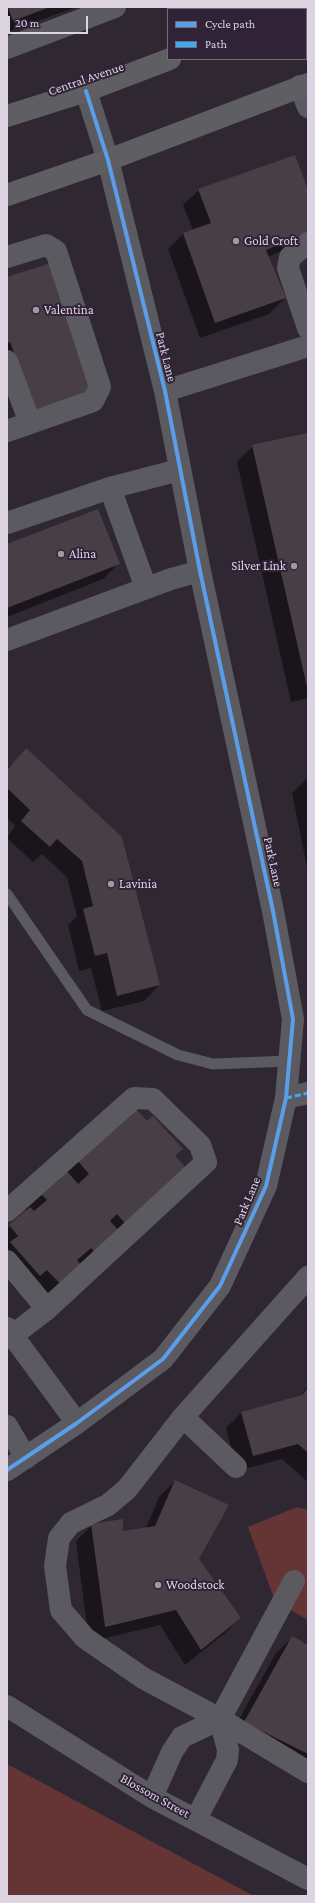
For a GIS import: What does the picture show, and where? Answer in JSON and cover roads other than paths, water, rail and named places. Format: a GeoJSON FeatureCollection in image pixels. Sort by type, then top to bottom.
{"type":"FeatureCollection","features":[{"type":"Feature","properties":{"kind":"main road","name":"Central Avenue"},"geometry":{"type":"LineString","coordinates":[[7,116],[86,91],[167,60]]}},
{"type":"Feature","properties":{"kind":"main road"},"geometry":{"type":"LineString","coordinates":[[7,195],[108,160],[304,85]]}},
{"type":"Feature","properties":{"kind":"street"},"geometry":{"type":"LineString","coordinates":[[7,48],[115,7]]}},
{"type":"Feature","properties":{"kind":"street"},"geometry":{"type":"LineString","coordinates":[[304,85],[308,107]]}},
{"type":"Feature","properties":{"kind":"street","name":"Park Lane"},"geometry":{"type":"LineString","coordinates":[[7,1470],[77,1423],[163,1359],[220,1286],[266,1186],[286,1098],[293,1019],[272,904],[200,571],[179,470],[165,391],[108,160],[86,91]]}},
{"type":"Feature","properties":{"kind":"street"},"geometry":{"type":"LineString","coordinates":[[308,243],[290,256],[288,268],[308,328]]}},
{"type":"Feature","properties":{"kind":"street"},"geometry":{"type":"LineString","coordinates":[[7,257],[46,244],[56,251],[100,387],[93,401],[7,431]]}},
{"type":"Feature","properties":{"kind":"street"},"geometry":{"type":"LineString","coordinates":[[165,391],[308,346]]}},
{"type":"Feature","properties":{"kind":"street"},"geometry":{"type":"LineString","coordinates":[[7,361],[30,423]]}},
{"type":"Feature","properties":{"kind":"street"},"geometry":{"type":"LineString","coordinates":[[7,523],[110,488],[179,470]]}},
{"type":"Feature","properties":{"kind":"street"},"geometry":{"type":"LineString","coordinates":[[110,488],[146,588]]}},
{"type":"Feature","properties":{"kind":"street"},"geometry":{"type":"LineString","coordinates":[[7,640],[146,588],[200,571]]}},
{"type":"Feature","properties":{"kind":"street"},"geometry":{"type":"LineString","coordinates":[[286,1098],[308,1093]]}},
{"type":"Feature","properties":{"kind":"street"},"geometry":{"type":"LineString","coordinates":[[7,1211],[134,1098],[154,1098],[200,1145],[206,1162],[47,1309],[10,1331],[77,1423]]}},
{"type":"Feature","properties":{"kind":"street"},"geometry":{"type":"LineString","coordinates":[[7,1261],[47,1309]]}},
{"type":"Feature","properties":{"kind":"street"},"geometry":{"type":"LineString","coordinates":[[308,1277],[183,1417],[127,1489],[108,1505],[71,1523],[59,1538],[55,1566],[61,1610],[85,1638],[143,1678],[220,1719],[308,1772]]}},
{"type":"Feature","properties":{"kind":"street"},"geometry":{"type":"LineString","coordinates":[[183,1417],[236,1467]]}},
{"type":"Feature","properties":{"kind":"street"},"geometry":{"type":"LineString","coordinates":[[7,1426],[26,1458]]}},
{"type":"Feature","properties":{"kind":"street"},"geometry":{"type":"LineString","coordinates":[[152,1797],[172,1752],[182,1737],[220,1719],[294,1582]]}},
{"type":"Feature","properties":{"kind":"street","name":"Blossom Street"},"geometry":{"type":"LineString","coordinates":[[7,1706],[152,1797],[308,1879]]}},
{"type":"Feature","properties":{"kind":"street"},"geometry":{"type":"LineString","coordinates":[[196,1819],[227,1760],[228,1750],[220,1719]]}},
{"type":"Feature","properties":{"kind":"lane"},"geometry":{"type":"LineString","coordinates":[[7,894],[87,1010],[178,1055],[213,1064],[289,1061]]}},
{"type":"Feature","properties":{"kind":"place","name":"Gold Croft"},"geometry":{"type":"Point","coordinates":[236,241]}},
{"type":"Feature","properties":{"kind":"place","name":"Valentina"},"geometry":{"type":"Point","coordinates":[36,310]}},
{"type":"Feature","properties":{"kind":"place","name":"Alina"},"geometry":{"type":"Point","coordinates":[61,554]}},
{"type":"Feature","properties":{"kind":"place","name":"Silver Link"},"geometry":{"type":"Point","coordinates":[294,566]}},
{"type":"Feature","properties":{"kind":"place","name":"Lavinia"},"geometry":{"type":"Point","coordinates":[111,884]}},
{"type":"Feature","properties":{"kind":"place","name":"Woodstock"},"geometry":{"type":"Point","coordinates":[158,1585]}}]}
